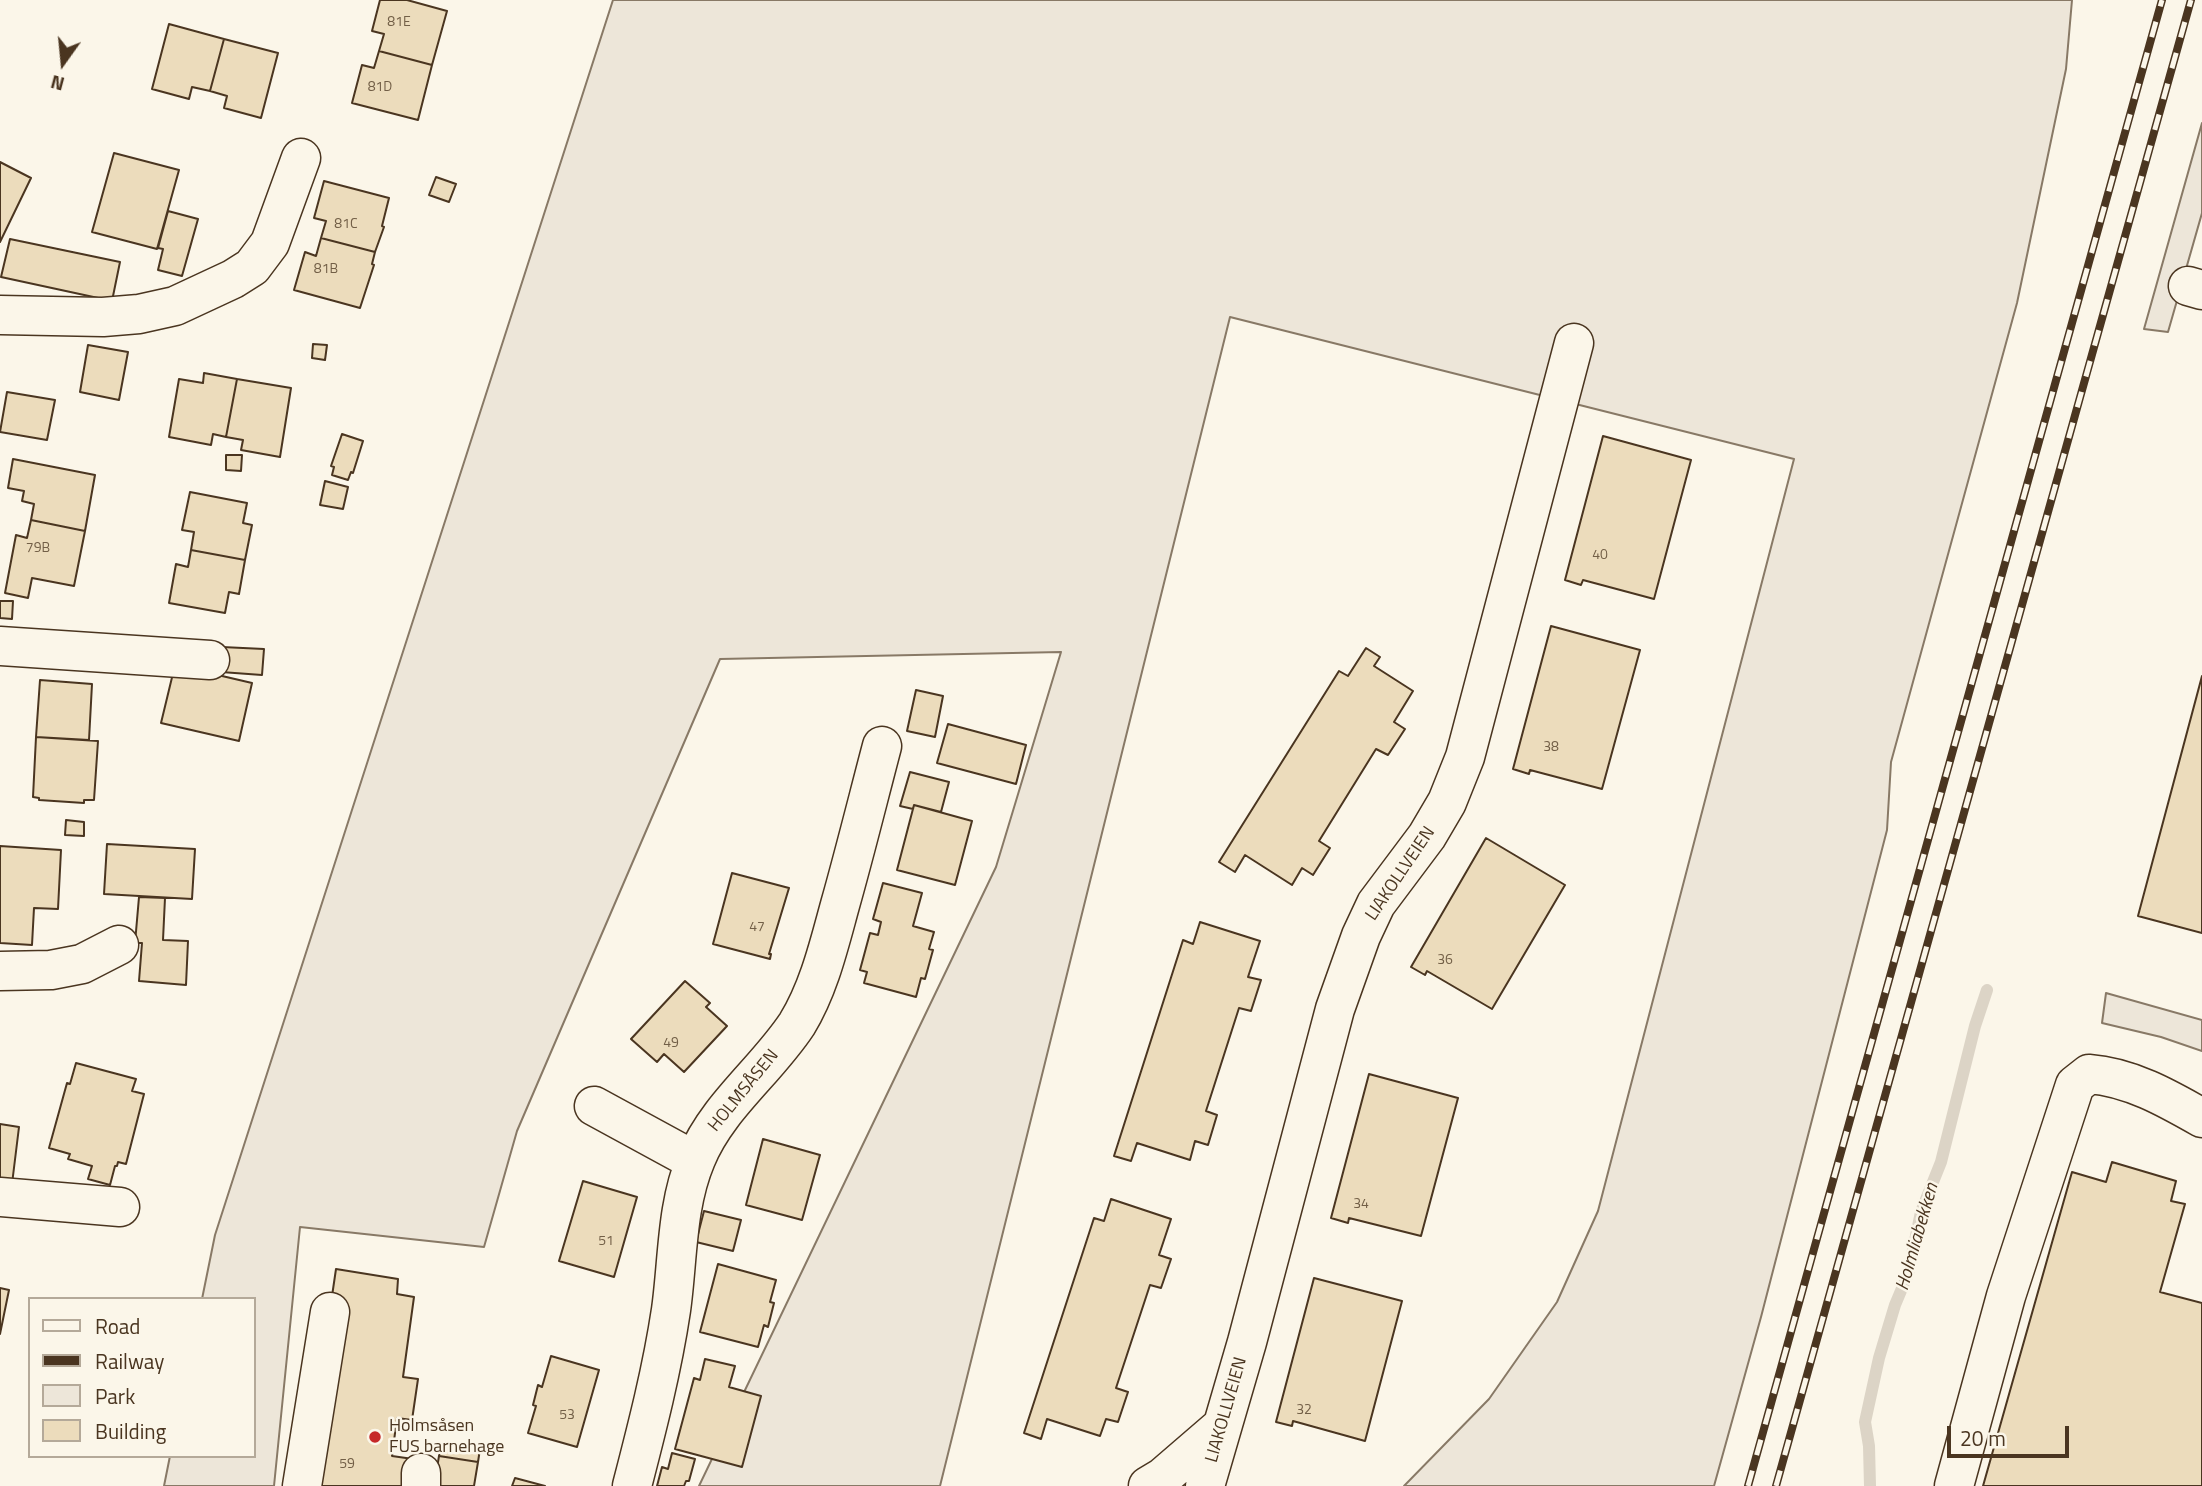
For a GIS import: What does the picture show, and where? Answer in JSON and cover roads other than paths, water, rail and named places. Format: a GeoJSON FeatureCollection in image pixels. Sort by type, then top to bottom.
{"type":"FeatureCollection","features":[{"type":"Feature","properties":{"kind":"street"},"geometry":{"type":"LineString","coordinates":[[0,315],[103,317],[139,314],[174,306],[233,279],[252,267],[270,243],[301,158]]}},
{"type":"Feature","properties":{"kind":"street","name":"LIAKOLLVEIEN"},"geometry":{"type":"LineString","coordinates":[[1205,1486],[1347,972],[1376,904],[1427,836],[1447,802],[1465,757],[1574,343]]}},
{"type":"Feature","properties":{"kind":"street"},"geometry":{"type":"LineString","coordinates":[[0,646],[209,660]]}},
{"type":"Feature","properties":{"kind":"street","name":"HOLMSÅSEN"},"geometry":{"type":"LineString","coordinates":[[632,1486],[663,1356],[684,1204],[695,1161],[704,1140],[719,1118],[796,1025],[808,1002],[832,934],[882,746]]}},
{"type":"Feature","properties":{"kind":"street"},"geometry":{"type":"LineString","coordinates":[[0,971],[51,970],[82,964],[119,945]]}},
{"type":"Feature","properties":{"kind":"street"},"geometry":{"type":"LineString","coordinates":[[1954,1486],[2006,1296],[2075,1084],[2089,1073],[2112,1075],[2163,1096],[2202,1118]]}},
{"type":"Feature","properties":{"kind":"street"},"geometry":{"type":"LineString","coordinates":[[594,1106],[695,1161]]}},
{"type":"Feature","properties":{"kind":"street"},"geometry":{"type":"LineString","coordinates":[[0,1197],[120,1207]]}},
{"type":"Feature","properties":{"kind":"street"},"geometry":{"type":"LineString","coordinates":[[302,1486],[330,1312]]}},
{"type":"Feature","properties":{"kind":"street"},"geometry":{"type":"LineString","coordinates":[[1148,1486],[1163,1477],[1221,1427]]}},
{"type":"Feature","properties":{"kind":"waterway","name":"Holmliabekken"},"geometry":{"type":"LineString","coordinates":[[1870,1486],[1869,1446],[1865,1422],[1879,1358],[1895,1305],[1908,1274],[1921,1212],[1941,1162],[1975,1026],[1987,990]]}},
{"type":"Feature","properties":{"kind":"railway"},"geometry":{"type":"LineString","coordinates":[[1748,1486],[2162,0]]}},
{"type":"Feature","properties":{"kind":"railway"},"geometry":{"type":"LineString","coordinates":[[1776,1486],[2191,0]]}},
{"type":"Feature","properties":{"kind":"place","name":"Holmsåsen FUS barnehage"},"geometry":{"type":"Point","coordinates":[375,1437]}}]}
